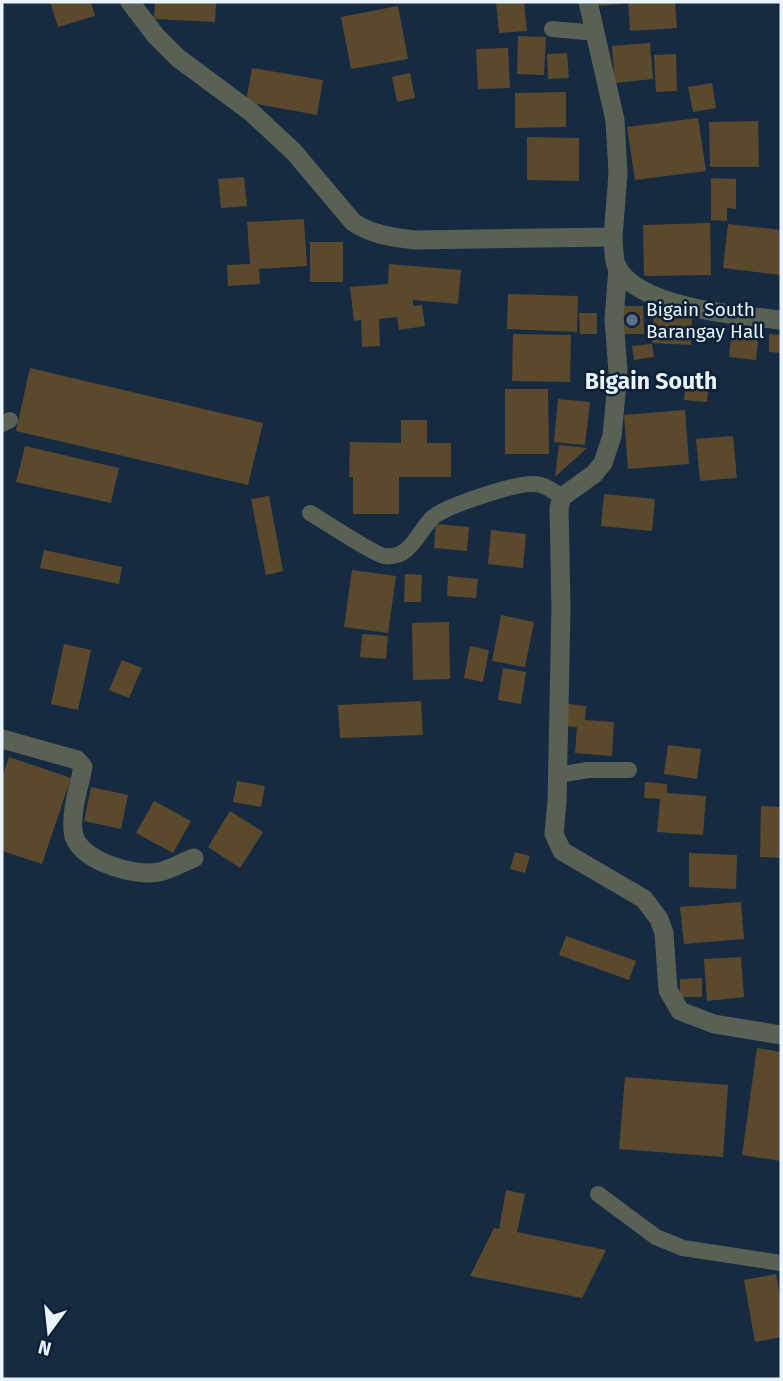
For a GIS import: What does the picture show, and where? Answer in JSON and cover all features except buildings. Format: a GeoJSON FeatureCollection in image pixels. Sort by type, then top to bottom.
{"type":"FeatureCollection","features":[{"type":"Feature","properties":{"kind":"street"},"geometry":{"type":"LineString","coordinates":[[130,2],[156,36],[178,58],[251,112],[294,152],[353,222],[365,230],[414,240],[613,237]]}},
{"type":"Feature","properties":{"kind":"street"},"geometry":{"type":"LineString","coordinates":[[589,2],[615,120],[618,173],[613,237],[618,268],[614,319],[618,372],[612,436],[603,463],[594,474],[562,497],[559,508],[561,607],[558,775],[554,834],[562,851],[644,900],[659,919],[664,933],[668,990],[680,1011],[714,1024],[781,1035]]}},
{"type":"Feature","properties":{"kind":"street"},"geometry":{"type":"LineString","coordinates":[[618,268],[636,287],[663,299],[709,310],[781,320]]}},
{"type":"Feature","properties":{"kind":"street"},"geometry":{"type":"LineString","coordinates":[[3,743],[77,760],[83,766],[74,810],[73,833],[78,845],[96,859],[124,871],[158,873],[194,858]]}},
{"type":"Feature","properties":{"kind":"lane"},"geometry":{"type":"LineString","coordinates":[[552,29],[596,33]]}},
{"type":"Feature","properties":{"kind":"lane"},"geometry":{"type":"LineString","coordinates":[[310,513],[384,556],[402,553],[412,545],[433,517],[512,486],[547,486],[562,497]]}},
{"type":"Feature","properties":{"kind":"lane"},"geometry":{"type":"LineString","coordinates":[[558,775],[589,770],[629,769]]}},
{"type":"Feature","properties":{"kind":"lane"},"geometry":{"type":"LineString","coordinates":[[598,1194],[656,1237],[682,1248],[781,1263]]}},
{"type":"Feature","properties":{"kind":"place","name":"Bigain South Barangay Hall"},"geometry":{"type":"Point","coordinates":[632,320]}},
{"type":"Feature","properties":{"kind":"district","name":"Bigain South"},"geometry":{"type":"Point","coordinates":[651,381]}}]}
